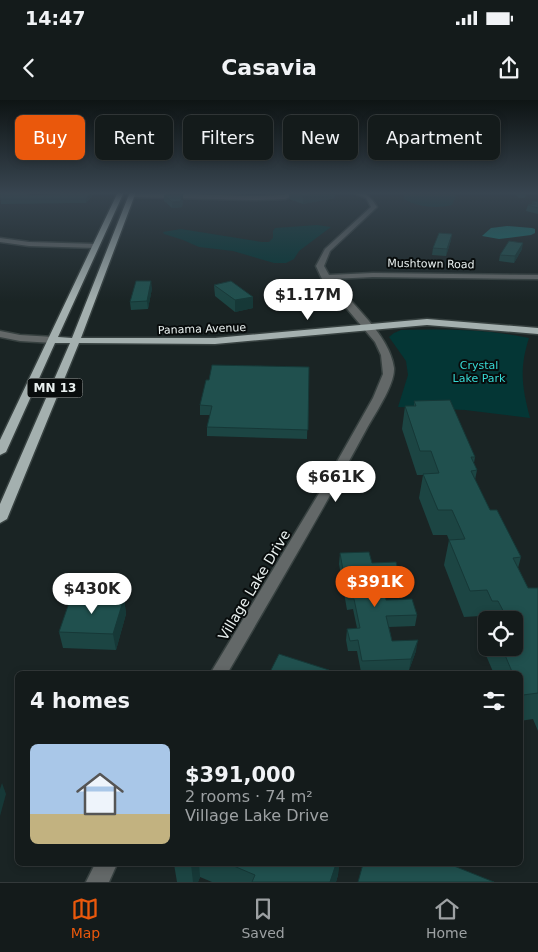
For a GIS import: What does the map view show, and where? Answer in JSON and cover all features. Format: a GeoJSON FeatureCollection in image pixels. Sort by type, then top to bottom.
{"type":"FeatureCollection","features":[{"type":"Feature","properties":{"kind":"main road","name":"MN 13"},"geometry":{"type":"LineString","coordinates":[[0,452],[54,340],[104,228]]}},
{"type":"Feature","properties":{"kind":"main road","name":"MN 13"},"geometry":{"type":"LineString","coordinates":[[0,519],[75,341],[119,228]]}},
{"type":"Feature","properties":{"kind":"main road","name":"Panama Avenue"},"geometry":{"type":"LineString","coordinates":[[54,340],[216,341],[427,322],[538,331]]}},
{"type":"Feature","properties":{"kind":"street"},"geometry":{"type":"LineString","coordinates":[[325,277],[320,266],[328,250],[351,228]]}},
{"type":"Feature","properties":{"kind":"street"},"geometry":{"type":"LineString","coordinates":[[0,240],[29,244],[96,246]]}},
{"type":"Feature","properties":{"kind":"street","name":"Mushtown Road"},"geometry":{"type":"LineString","coordinates":[[325,277],[409,275],[538,277]]}},
{"type":"Feature","properties":{"kind":"street","name":"Village Lake Drive"},"geometry":{"type":"LineString","coordinates":[[220,671],[331,484],[383,388],[389,370],[384,351],[368,326],[325,277]]}},
{"type":"Feature","properties":{"kind":"street"},"geometry":{"type":"LineString","coordinates":[[0,334],[20,338],[54,340]]}},
{"type":"Feature","properties":{"kind":"street"},"geometry":{"type":"LineString","coordinates":[[98,882],[106,866]]}},
{"type":"Feature","properties":{"kind":"green space"},"geometry":{"type":"Polygon","coordinates":[[[275,228],[329,228],[299,251],[294,259],[286,263],[274,263],[233,251],[199,247],[163,232],[181,229],[269,242],[273,238],[275,228]]]}},
{"type":"Feature","properties":{"kind":"green space","name":"Crystal Lake Park"},"geometry":{"type":"Polygon","coordinates":[[[401,330],[481,331],[529,338],[524,359],[523,378],[530,418],[465,410],[398,407],[408,375],[406,361],[389,337],[401,330]]]}},
{"type":"Feature","properties":{"kind":"shaded area"},"geometry":{"type":"Polygon","coordinates":[[[490,228],[535,229],[535,233],[531,235],[499,239],[482,236],[490,228]]]}},
{"type":"Feature","properties":{"kind":"building"},"geometry":{"type":"Polygon","coordinates":[[[439,233],[452,234],[447,249],[433,248],[439,233]]]}},
{"type":"Feature","properties":{"kind":"building"},"geometry":{"type":"Polygon","coordinates":[[[509,241],[523,243],[515,256],[500,255],[509,241]]]}},
{"type":"Feature","properties":{"kind":"building"},"geometry":{"type":"Polygon","coordinates":[[[136,281],[151,281],[147,301],[130,302],[136,281]]]}},
{"type":"Feature","properties":{"kind":"building"},"geometry":{"type":"Polygon","coordinates":[[[231,281],[253,297],[235,300],[214,285],[231,281]]]}},
{"type":"Feature","properties":{"kind":"building"},"geometry":{"type":"Polygon","coordinates":[[[212,365],[309,367],[308,430],[207,427],[212,406],[200,405],[212,365]]]}},
{"type":"Feature","properties":{"kind":"building"},"geometry":{"type":"Polygon","coordinates":[[[450,400],[475,457],[471,457],[477,470],[471,471],[490,510],[497,510],[521,557],[513,558],[528,588],[538,588],[538,693],[523,695],[523,671],[512,671],[505,656],[523,656],[523,611],[503,611],[498,601],[492,601],[487,590],[470,591],[449,540],[465,539],[452,510],[438,510],[423,474],[439,473],[431,451],[420,451],[405,406],[416,406],[414,401],[450,400]]]}},
{"type":"Feature","properties":{"kind":"building"},"geometry":{"type":"Polygon","coordinates":[[[369,552],[372,563],[396,562],[400,577],[381,577],[386,600],[412,599],[417,615],[386,616],[392,641],[418,640],[411,659],[362,661],[358,640],[350,641],[347,629],[360,628],[354,599],[348,599],[340,553],[369,552]]]}},
{"type":"Feature","properties":{"kind":"building"},"geometry":{"type":"Polygon","coordinates":[[[71,597],[124,598],[113,634],[59,632],[71,597]]]}},
{"type":"Feature","properties":{"kind":"building"},"geometry":{"type":"Polygon","coordinates":[[[279,654],[329,670],[329,671],[270,671],[279,654]]]}},
{"type":"Feature","properties":{"kind":"building"},"geometry":{"type":"Polygon","coordinates":[[[234,866],[335,866],[330,882],[252,882],[255,875],[234,866]]]}},
{"type":"Feature","properties":{"kind":"building"},"geometry":{"type":"Polygon","coordinates":[[[362,866],[454,866],[494,882],[358,882],[362,866]]]}}]}
